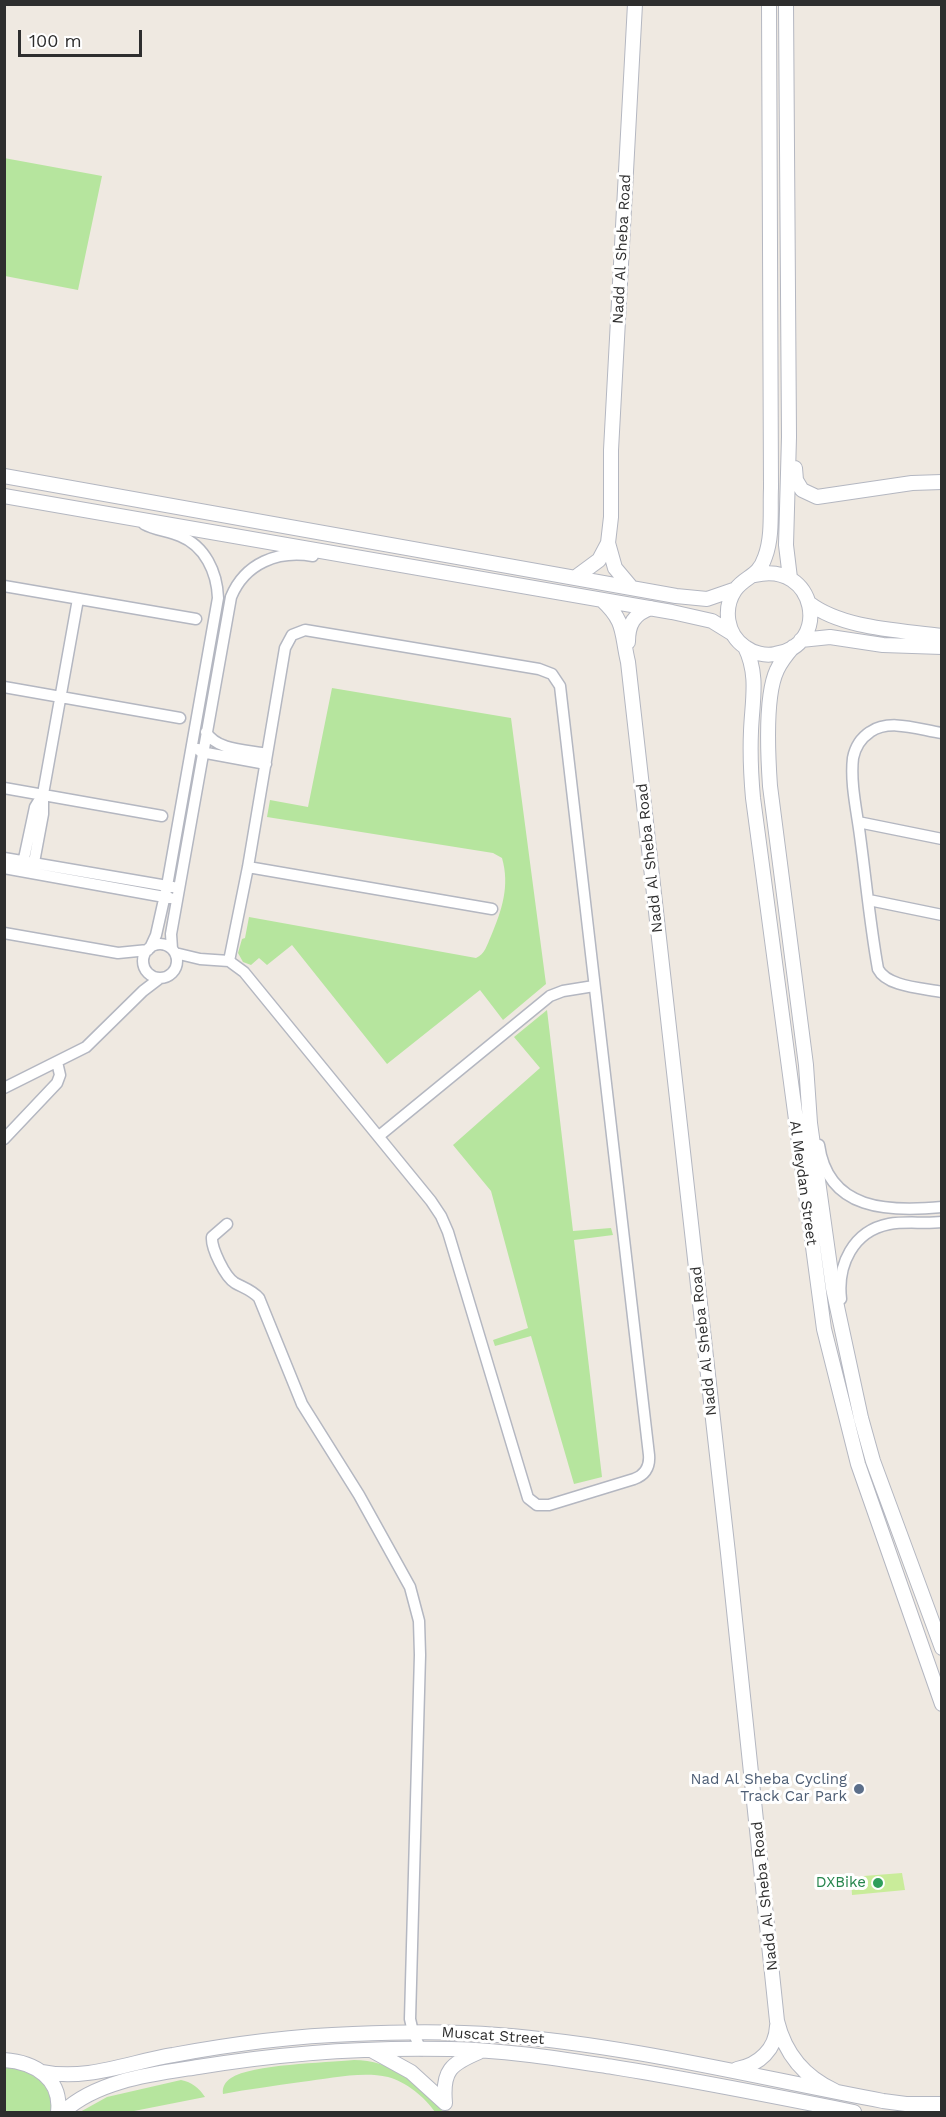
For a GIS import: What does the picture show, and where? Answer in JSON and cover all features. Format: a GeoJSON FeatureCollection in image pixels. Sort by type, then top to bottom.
{"type":"FeatureCollection","features":[{"type":"Feature","properties":{"kind":"street","name":"Nadd Al Sheba Road"},"geometry":{"type":"LineString","coordinates":[[608,543],[635,4]]}},
{"type":"Feature","properties":{"kind":"street"},"geometry":{"type":"LineString","coordinates":[[755,575],[766,556],[771,488],[769,4]]}},
{"type":"Feature","properties":{"kind":"street"},"geometry":{"type":"LineString","coordinates":[[786,4],[789,437],[786,545],[790,578]]}},
{"type":"Feature","properties":{"kind":"street"},"geometry":{"type":"LineString","coordinates":[[789,437],[794,452],[798,484],[806,494],[812,496],[830,496],[912,483],[942,482]]}},
{"type":"Feature","properties":{"kind":"street"},"geometry":{"type":"LineString","coordinates":[[4,476],[699,599],[714,598],[736,589]]}},
{"type":"Feature","properties":{"kind":"street"},"geometry":{"type":"LineString","coordinates":[[4,496],[651,608],[712,621],[733,634],[745,648],[756,653],[769,655],[782,653],[797,644],[830,637],[883,645],[942,647]]}},
{"type":"Feature","properties":{"kind":"street"},"geometry":{"type":"LineString","coordinates":[[133,518],[191,542],[208,560],[218,589],[218,606],[172,893],[171,934],[177,962],[173,971]]}},
{"type":"Feature","properties":{"kind":"street"},"geometry":{"type":"LineString","coordinates":[[576,577],[599,560],[608,543]]}},
{"type":"Feature","properties":{"kind":"street"},"geometry":{"type":"LineString","coordinates":[[608,543],[615,568],[631,587]]}},
{"type":"Feature","properties":{"kind":"street"},"geometry":{"type":"LineString","coordinates":[[138,996],[143,982],[144,957],[172,893],[202,753],[231,597],[238,582],[256,565],[277,556],[292,554],[319,557],[337,554]]}},
{"type":"Feature","properties":{"kind":"street"},"geometry":{"type":"LineString","coordinates":[[733,634],[728,611],[730,600],[736,589],[742,582],[755,575],[773,573],[790,578],[805,593],[809,603],[810,622],[797,644]]}},
{"type":"Feature","properties":{"kind":"street"},"geometry":{"type":"LineString","coordinates":[[4,586],[196,619]]}},
{"type":"Feature","properties":{"kind":"street"},"geometry":{"type":"LineString","coordinates":[[28,867],[43,813],[43,795],[78,599]]}},
{"type":"Feature","properties":{"kind":"street","name":"Nadd Al Sheba Road"},"geometry":{"type":"LineString","coordinates":[[602,600],[613,609],[621,624],[628,662],[728,1553],[777,2020],[775,2040],[765,2056],[748,2066],[729,2069]]}},
{"type":"Feature","properties":{"kind":"street"},"geometry":{"type":"LineString","coordinates":[[809,603],[819,611],[843,620],[942,636]]}},
{"type":"Feature","properties":{"kind":"street","name":"Nadd Al Sheba Road"},"geometry":{"type":"LineString","coordinates":[[628,662],[628,635],[632,621],[651,608]]}},
{"type":"Feature","properties":{"kind":"street"},"geometry":{"type":"LineString","coordinates":[[118,953],[149,949],[161,944],[173,951],[200,959],[229,961],[244,972],[436,1208],[445,1224],[528,1498],[537,1505],[549,1505],[640,1477],[648,1468],[649,1455],[561,693],[560,686],[552,674],[527,667],[312,631],[298,631],[287,641],[285,648],[248,867],[229,961]]}},
{"type":"Feature","properties":{"kind":"street","name":"Al Meydan Street"},"geometry":{"type":"LineString","coordinates":[[797,644],[781,662],[773,680],[769,764],[772,808],[806,1065],[810,1123],[832,1288],[873,1461],[942,1648]]}},
{"type":"Feature","properties":{"kind":"street","name":"Al Meydan Street"},"geometry":{"type":"LineString","coordinates":[[745,648],[754,676],[750,742],[753,798],[824,1329],[858,1464],[942,1704]]}},
{"type":"Feature","properties":{"kind":"street"},"geometry":{"type":"LineString","coordinates":[[4,687],[180,718]]}},
{"type":"Feature","properties":{"kind":"street"},"geometry":{"type":"LineString","coordinates":[[202,699],[205,706],[198,748],[202,753],[267,759]]}},
{"type":"Feature","properties":{"kind":"street"},"geometry":{"type":"LineString","coordinates":[[942,733],[892,725],[876,728],[863,737],[853,758],[858,822],[880,974],[889,981],[942,992]]}},
{"type":"Feature","properties":{"kind":"street"},"geometry":{"type":"LineString","coordinates":[[206,732],[213,741],[222,746],[267,759]]}},
{"type":"Feature","properties":{"kind":"street"},"geometry":{"type":"LineString","coordinates":[[4,788],[162,816]]}},
{"type":"Feature","properties":{"kind":"street"},"geometry":{"type":"LineString","coordinates":[[858,822],[942,839]]}},
{"type":"Feature","properties":{"kind":"street"},"geometry":{"type":"LineString","coordinates":[[4,858],[28,867],[172,893]]}},
{"type":"Feature","properties":{"kind":"street"},"geometry":{"type":"LineString","coordinates":[[4,868],[28,867]]}},
{"type":"Feature","properties":{"kind":"street"},"geometry":{"type":"LineString","coordinates":[[248,867],[492,909]]}},
{"type":"Feature","properties":{"kind":"street"},"geometry":{"type":"LineString","coordinates":[[868,900],[942,915]]}},
{"type":"Feature","properties":{"kind":"street"},"geometry":{"type":"LineString","coordinates":[[4,933],[118,953],[144,966],[151,975],[160,978]]}},
{"type":"Feature","properties":{"kind":"street"},"geometry":{"type":"LineString","coordinates":[[4,1088],[81,1050],[95,1040],[138,996],[160,978],[200,959]]}},
{"type":"Feature","properties":{"kind":"street"},"geometry":{"type":"LineString","coordinates":[[379,1136],[550,996],[563,990],[594,986]]}},
{"type":"Feature","properties":{"kind":"street"},"geometry":{"type":"LineString","coordinates":[[4,1139],[57,1083],[60,1074],[57,1062]]}},
{"type":"Feature","properties":{"kind":"street"},"geometry":{"type":"LineString","coordinates":[[810,1123],[816,1132],[828,1173],[838,1187],[851,1197],[866,1205],[882,1209],[942,1207]]}},
{"type":"Feature","properties":{"kind":"street"},"geometry":{"type":"LineString","coordinates":[[842,1335],[843,1312],[840,1279],[842,1265],[853,1246],[863,1236],[882,1226],[897,1223],[942,1222]]}},
{"type":"Feature","properties":{"kind":"street"},"geometry":{"type":"LineString","coordinates":[[227,1224],[214,1234],[211,1241],[213,1247],[230,1279],[259,1298],[302,1404],[365,1505],[405,1578],[419,1621],[410,2012],[412,2032],[421,2050]]}},
{"type":"Feature","properties":{"kind":"street","name":"Nadd Al Sheba Road"},"geometry":{"type":"LineString","coordinates":[[777,2020],[786,2046],[797,2064],[811,2078],[835,2091]]}},
{"type":"Feature","properties":{"kind":"street","name":"Muscat Street"},"geometry":{"type":"LineString","coordinates":[[8,2059],[32,2065],[43,2072],[63,2075],[83,2074],[190,2052],[288,2038],[412,2032],[477,2033],[543,2039],[729,2069],[894,2103],[942,2104]]}},
{"type":"Feature","properties":{"kind":"street"},"geometry":{"type":"LineString","coordinates":[[371,2050],[411,2072],[445,2103],[444,2085],[448,2071],[458,2061],[481,2051]]}},
{"type":"Feature","properties":{"kind":"street","name":"Muscat Street"},"geometry":{"type":"LineString","coordinates":[[63,2112],[80,2099],[99,2089],[148,2076],[285,2054],[371,2050],[481,2051],[582,2062],[680,2078],[854,2112]]}},
{"type":"Feature","properties":{"kind":"street"},"geometry":{"type":"LineString","coordinates":[[43,2072],[52,2082],[57,2094],[58,2112]]}},
{"type":"Feature","properties":{"kind":"green space"},"geometry":{"type":"Polygon","coordinates":[[[4,158],[102,176],[78,290],[5,276],[4,158]]]}},
{"type":"Feature","properties":{"kind":"green space"},"geometry":{"type":"Polygon","coordinates":[[[332,688],[511,718],[546,984],[503,1020],[480,990],[387,1064],[292,945],[267,965],[259,958],[251,965],[243,962],[238,953],[242,939],[245,938],[249,917],[476,958],[485,949],[504,898],[504,868],[502,858],[493,853],[267,817],[270,800],[308,807],[332,688]]]}},
{"type":"Feature","properties":{"kind":"green space"},"geometry":{"type":"Polygon","coordinates":[[[547,1010],[573,1231],[611,1228],[613,1235],[574,1240],[602,1477],[574,1484],[531,1336],[495,1346],[493,1340],[528,1328],[491,1191],[453,1145],[540,1068],[514,1037],[547,1010]]]}},
{"type":"Feature","properties":{"kind":"green space","name":"DXBike"},"geometry":{"type":"Polygon","coordinates":[[[902,1873],[905,1890],[852,1895],[851,1877],[902,1873]]]}},
{"type":"Feature","properties":{"kind":"green space"},"geometry":{"type":"Polygon","coordinates":[[[354,2060],[380,2064],[404,2075],[435,2101],[443,2112],[435,2112],[402,2082],[377,2075],[344,2076],[223,2094],[226,2083],[241,2073],[290,2065],[354,2060]]]}},
{"type":"Feature","properties":{"kind":"green space"},"geometry":{"type":"Polygon","coordinates":[[[5,2067],[24,2071],[39,2080],[49,2093],[51,2112],[5,2112],[5,2067]]]}},
{"type":"Feature","properties":{"kind":"green space"},"geometry":{"type":"Polygon","coordinates":[[[181,2080],[195,2086],[205,2097],[129,2112],[80,2112],[107,2097],[181,2080]]]}},
{"type":"Feature","properties":{"kind":"place","name":"Nad Al Sheba Cycling Track Car Park"},"geometry":{"type":"Point","coordinates":[859,1789]}},
{"type":"Feature","properties":{"kind":"place","name":"DXBike"},"geometry":{"type":"Point","coordinates":[878,1883]}}]}
